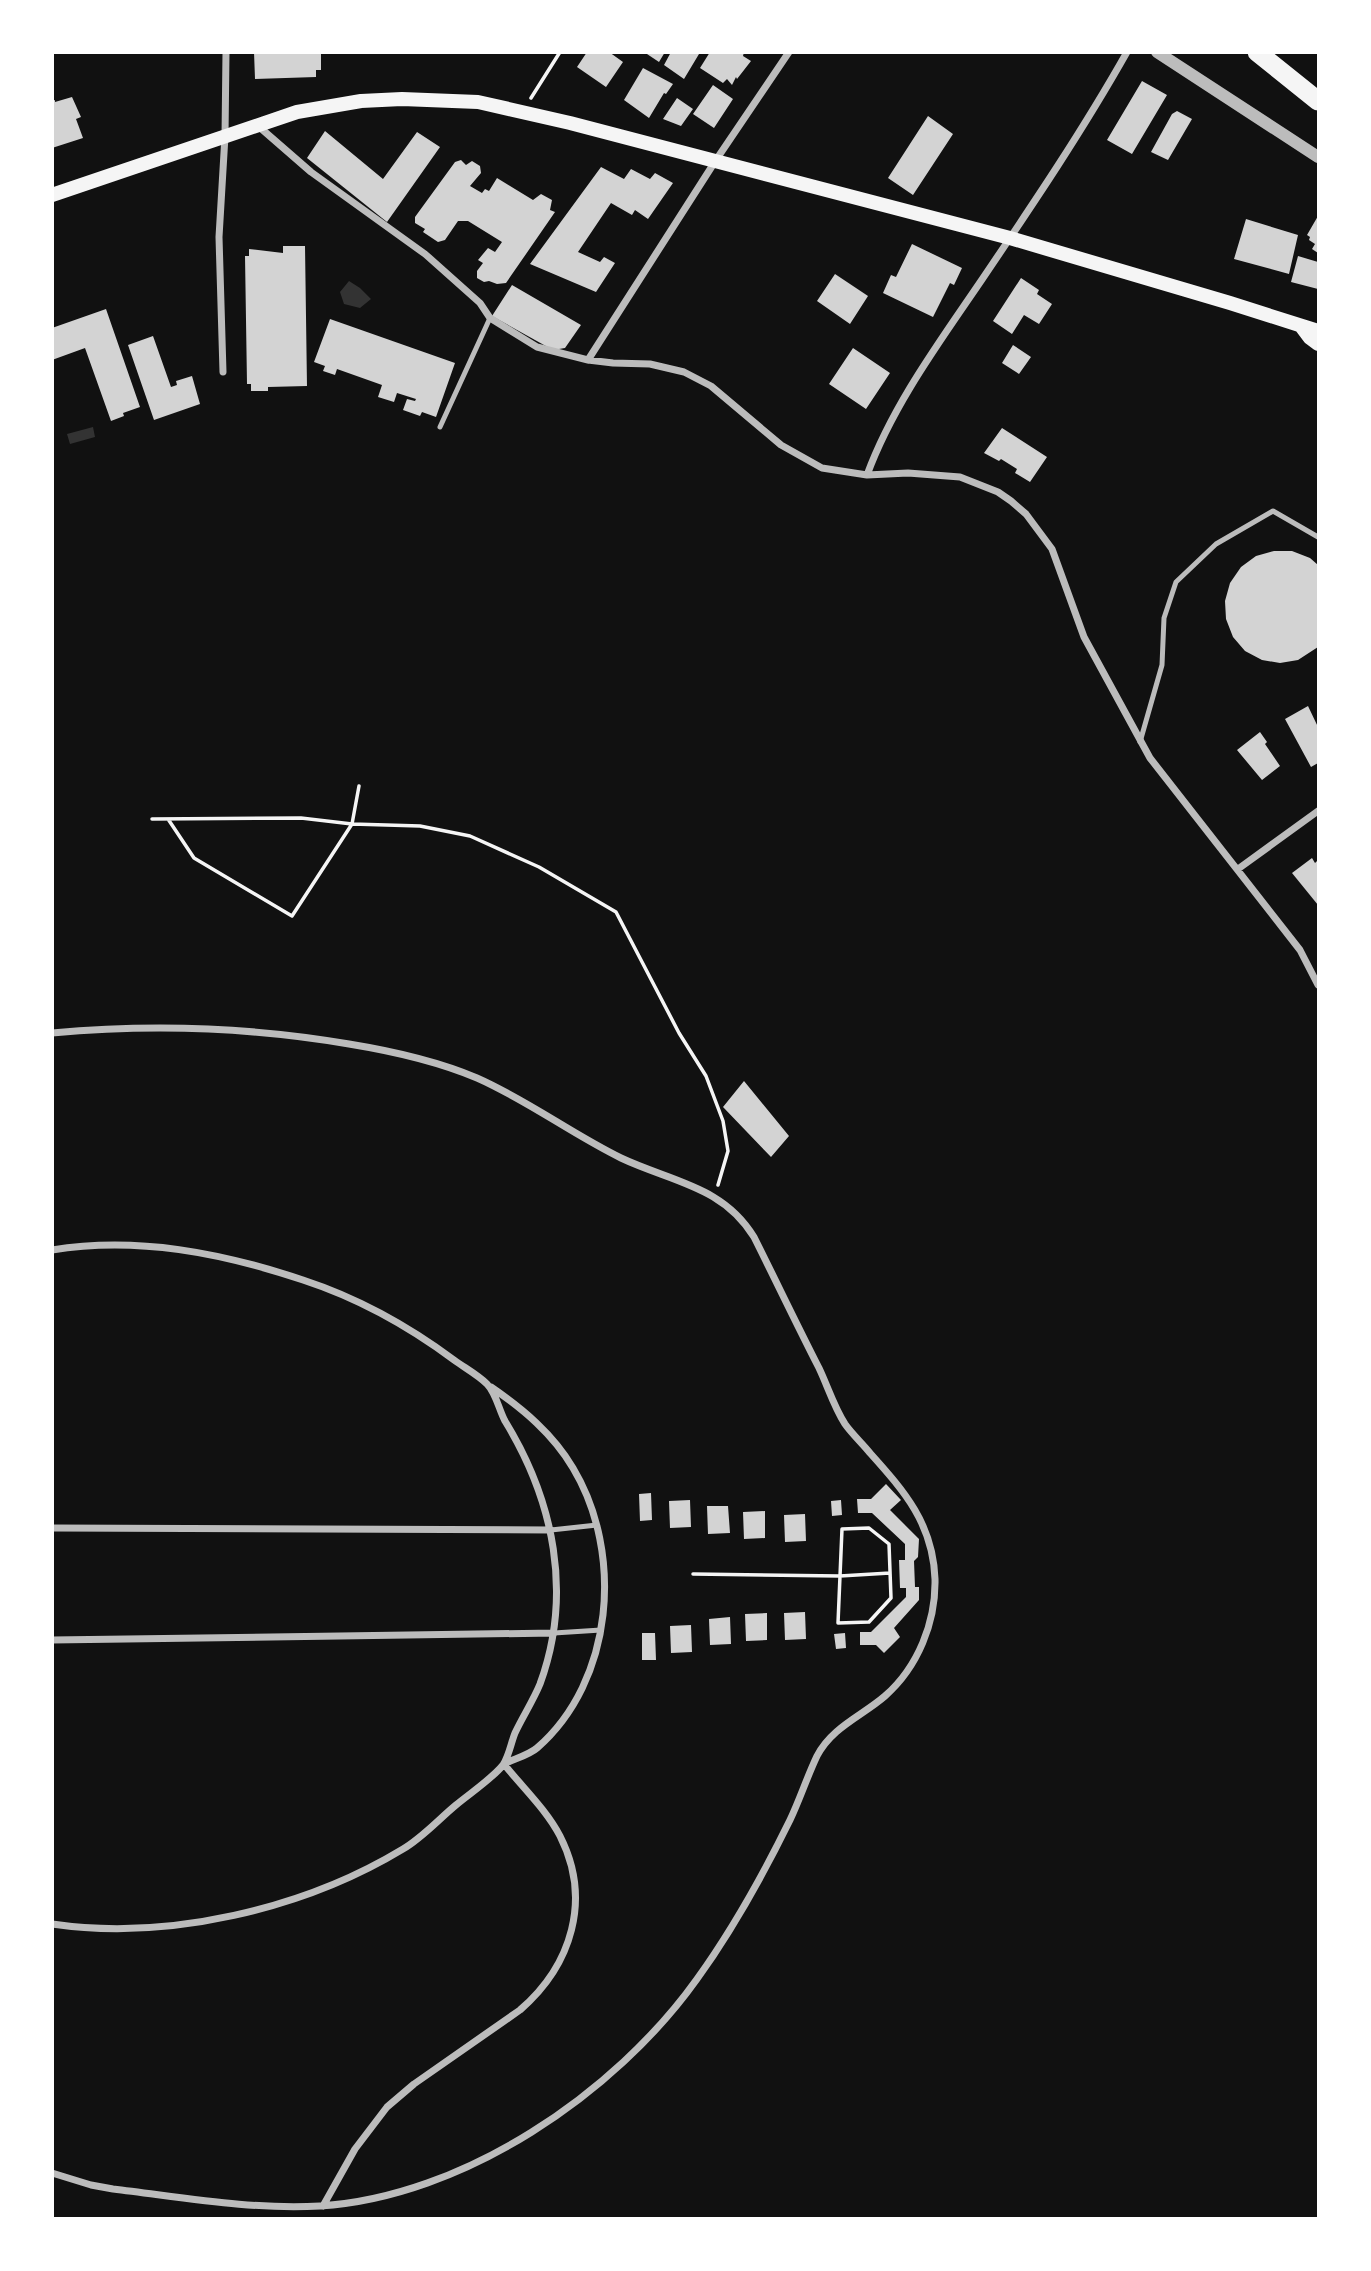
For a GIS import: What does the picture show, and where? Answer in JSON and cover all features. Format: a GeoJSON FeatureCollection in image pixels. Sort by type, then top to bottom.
{"type":"FeatureCollection","features":[{"type":"Feature","properties":{"kind":"highway"},"geometry":{"type":"LineString","coordinates":[[1259,52],[1318,88]]}},
{"type":"Feature","properties":{"kind":"highway"},"geometry":{"type":"LineString","coordinates":[[1259,52],[1318,101]]}},
{"type":"Feature","properties":{"kind":"main road"},"geometry":{"type":"LineString","coordinates":[[52,195],[297,112],[361,101],[402,99],[478,102],[716,160],[1010,238],[1318,331]]}},
{"type":"Feature","properties":{"kind":"main road"},"geometry":{"type":"LineString","coordinates":[[1300,325],[1318,344]]}},
{"type":"Feature","properties":{"kind":"street"},"geometry":{"type":"LineString","coordinates":[[223,372],[219,237],[225,136],[226,52]]}},
{"type":"Feature","properties":{"kind":"street"},"geometry":{"type":"LineString","coordinates":[[588,360],[716,160],[789,52]]}},
{"type":"Feature","properties":{"kind":"street"},"geometry":{"type":"LineString","coordinates":[[867,475],[878,445],[937,345],[1094,109],[1127,52]]}},
{"type":"Feature","properties":{"kind":"street"},"geometry":{"type":"LineString","coordinates":[[1157,52],[1318,157]]}},
{"type":"Feature","properties":{"kind":"street"},"geometry":{"type":"LineString","coordinates":[[257,124],[311,172],[425,254],[480,303],[490,318],[537,346],[588,360],[650,364],[684,372],[711,386],[781,445],[822,468],[867,475],[908,472],[960,477],[998,492],[1026,514],[1052,549],[1084,637],[1140,742],[1300,950],[1318,985]]}},
{"type":"Feature","properties":{"kind":"street"},"geometry":{"type":"LineString","coordinates":[[1238,869],[1318,811]]}},
{"type":"Feature","properties":{"kind":"street"},"geometry":{"type":"LineString","coordinates":[[52,1033],[144,1027],[247,1030],[396,1053],[452,1069],[487,1083],[622,1158],[715,1196],[738,1215],[754,1237],[845,1423],[903,1490],[923,1524],[934,1562],[935,1582],[926,1636],[918,1653],[897,1684],[838,1730],[823,1747],[769,1861],[696,1981],[675,2008],[627,2057],[569,2106],[536,2129],[464,2169],[398,2193],[323,2206],[260,2206],[113,2189],[52,2173]]}},
{"type":"Feature","properties":{"kind":"street"},"geometry":{"type":"LineString","coordinates":[[52,1250],[111,1244],[161,1247],[225,1258],[281,1273],[347,1296],[377,1310],[433,1345],[530,1416],[561,1449],[584,1488],[597,1525],[606,1576],[601,1630],[589,1670],[567,1713],[535,1750],[504,1764],[406,1847],[352,1875],[279,1903],[222,1919],[173,1925],[105,1927],[52,1924]]}},
{"type":"Feature","properties":{"kind":"street"},"geometry":{"type":"LineString","coordinates":[[490,1386],[500,1412],[536,1483],[551,1530],[557,1580],[554,1633],[539,1685],[515,1733],[504,1764]]}},
{"type":"Feature","properties":{"kind":"street"},"geometry":{"type":"LineString","coordinates":[[52,1528],[551,1530]]}},
{"type":"Feature","properties":{"kind":"street"},"geometry":{"type":"LineString","coordinates":[[52,1640],[554,1633]]}},
{"type":"Feature","properties":{"kind":"street"},"geometry":{"type":"LineString","coordinates":[[323,2206],[355,2149],[387,2108],[414,2084],[535,1997],[553,1974],[567,1948],[575,1910],[572,1871],[567,1853],[549,1819],[504,1764]]}},
{"type":"Feature","properties":{"kind":"lane"},"geometry":{"type":"LineString","coordinates":[[440,427],[490,318]]}},
{"type":"Feature","properties":{"kind":"lane"},"geometry":{"type":"LineString","coordinates":[[1140,742],[1162,665],[1164,618],[1175,582],[1216,544],[1273,511],[1318,537]]}},
{"type":"Feature","properties":{"kind":"lane"},"geometry":{"type":"LineString","coordinates":[[551,1530],[597,1525]]}},
{"type":"Feature","properties":{"kind":"lane"},"geometry":{"type":"LineString","coordinates":[[554,1633],[601,1630]]}},
{"type":"Feature","properties":{"kind":"path"},"geometry":{"type":"LineString","coordinates":[[521,112],[560,52]]}},
{"type":"Feature","properties":{"kind":"path"},"geometry":{"type":"LineString","coordinates":[[167,819],[194,858],[292,916],[352,824],[359,786]]}},
{"type":"Feature","properties":{"kind":"path"},"geometry":{"type":"LineString","coordinates":[[152,819],[301,818],[352,824],[420,826],[470,836],[539,867],[616,912],[656,992],[706,1076],[723,1121],[728,1151],[715,1196]]}},
{"type":"Feature","properties":{"kind":"path"},"geometry":{"type":"LineString","coordinates":[[869,1528],[888,1544],[891,1598],[869,1622],[838,1623],[839,1576],[842,1529],[869,1528]]}},
{"type":"Feature","properties":{"kind":"path"},"geometry":{"type":"LineString","coordinates":[[693,1574],[839,1576],[890,1573]]}},
{"type":"Feature","properties":{"kind":"shaded area"},"geometry":{"type":"Polygon","coordinates":[[[349,281],[371,299],[360,308],[344,304],[340,292],[349,281]]]}},
{"type":"Feature","properties":{"kind":"shaded area"},"geometry":{"type":"Polygon","coordinates":[[[93,427],[95,437],[70,444],[67,434],[93,427]]]}},
{"type":"Feature","properties":{"kind":"building"},"geometry":{"type":"Polygon","coordinates":[[[254,52],[321,52],[321,70],[316,70],[316,77],[255,79],[254,52]]]}},
{"type":"Feature","properties":{"kind":"building"},"geometry":{"type":"Polygon","coordinates":[[[587,52],[609,52],[623,62],[606,87],[577,67],[587,52]]]}},
{"type":"Feature","properties":{"kind":"building"},"geometry":{"type":"Polygon","coordinates":[[[644,52],[665,52],[659,62],[644,52]]]}},
{"type":"Feature","properties":{"kind":"building"},"geometry":{"type":"Polygon","coordinates":[[[671,52],[699,54],[684,79],[664,65],[671,52]]]}},
{"type":"Feature","properties":{"kind":"building"},"geometry":{"type":"Polygon","coordinates":[[[710,52],[744,52],[743,56],[751,61],[732,85],[727,79],[723,83],[700,68],[710,52]]]}},
{"type":"Feature","properties":{"kind":"building"},"geometry":{"type":"Polygon","coordinates":[[[643,68],[673,84],[666,94],[664,93],[649,118],[624,100],[643,68]]]}},
{"type":"Feature","properties":{"kind":"building"},"geometry":{"type":"Polygon","coordinates":[[[1142,81],[1167,95],[1132,154],[1107,140],[1142,81]]]}},
{"type":"Feature","properties":{"kind":"building"},"geometry":{"type":"Polygon","coordinates":[[[713,85],[733,99],[714,128],[693,114],[713,85]]]}},
{"type":"Feature","properties":{"kind":"building"},"geometry":{"type":"Polygon","coordinates":[[[72,97],[81,117],[76,119],[83,138],[52,148],[52,101],[72,97]]]}},
{"type":"Feature","properties":{"kind":"building"},"geometry":{"type":"Polygon","coordinates":[[[677,98],[693,109],[681,126],[663,119],[677,98]]]}},
{"type":"Feature","properties":{"kind":"building"},"geometry":{"type":"Polygon","coordinates":[[[1177,111],[1192,119],[1168,160],[1151,152],[1172,114],[1177,111]]]}},
{"type":"Feature","properties":{"kind":"building"},"geometry":{"type":"Polygon","coordinates":[[[928,116],[953,134],[913,195],[888,178],[928,116]]]}},
{"type":"Feature","properties":{"kind":"building"},"geometry":{"type":"Polygon","coordinates":[[[325,131],[383,179],[417,132],[440,147],[387,222],[307,158],[325,131]]]}},
{"type":"Feature","properties":{"kind":"building"},"geometry":{"type":"Polygon","coordinates":[[[461,160],[466,165],[472,161],[480,166],[481,173],[470,186],[482,193],[485,189],[489,191],[497,178],[533,200],[541,194],[552,200],[550,210],[555,212],[506,283],[484,282],[477,278],[477,271],[483,263],[478,260],[488,248],[495,252],[502,242],[468,221],[458,221],[445,240],[438,242],[415,223],[415,217],[455,162],[461,160]]]}},
{"type":"Feature","properties":{"kind":"building"},"geometry":{"type":"Polygon","coordinates":[[[601,167],[624,179],[631,169],[650,179],[655,173],[673,183],[648,219],[635,210],[632,215],[611,203],[578,252],[600,262],[604,257],[615,263],[596,292],[530,264],[601,167]]]}},
{"type":"Feature","properties":{"kind":"building"},"geometry":{"type":"Polygon","coordinates":[[[1318,216],[1318,253],[1312,249],[1315,244],[1307,235],[1318,216]]]}},
{"type":"Feature","properties":{"kind":"building"},"geometry":{"type":"Polygon","coordinates":[[[1246,219],[1298,235],[1289,274],[1234,259],[1246,219]]]}},
{"type":"Feature","properties":{"kind":"building"},"geometry":{"type":"Polygon","coordinates":[[[912,244],[962,268],[954,285],[950,283],[933,317],[883,293],[891,275],[896,277],[912,244]]]}},
{"type":"Feature","properties":{"kind":"building"},"geometry":{"type":"Polygon","coordinates":[[[283,246],[305,246],[307,386],[268,387],[268,391],[251,391],[251,384],[247,384],[245,256],[249,256],[249,249],[283,253],[283,246]]]}},
{"type":"Feature","properties":{"kind":"building"},"geometry":{"type":"Polygon","coordinates":[[[1298,256],[1318,262],[1318,289],[1291,282],[1298,256]]]}},
{"type":"Feature","properties":{"kind":"building"},"geometry":{"type":"Polygon","coordinates":[[[835,274],[868,296],[850,324],[817,301],[835,274]]]}},
{"type":"Feature","properties":{"kind":"building"},"geometry":{"type":"Polygon","coordinates":[[[1021,278],[1039,290],[1037,294],[1052,304],[1039,324],[1024,315],[1012,334],[993,321],[1021,278]]]}},
{"type":"Feature","properties":{"kind":"building"},"geometry":{"type":"Polygon","coordinates":[[[512,285],[581,325],[565,348],[553,350],[492,316],[512,285]]]}},
{"type":"Feature","properties":{"kind":"building"},"geometry":{"type":"Polygon","coordinates":[[[106,309],[140,407],[111,421],[85,348],[52,360],[52,328],[106,309]]]}},
{"type":"Feature","properties":{"kind":"building"},"geometry":{"type":"Polygon","coordinates":[[[330,319],[455,363],[436,417],[422,412],[420,416],[403,410],[407,399],[416,399],[397,393],[394,402],[378,397],[382,385],[337,369],[335,375],[323,371],[325,366],[314,362],[330,319]]]}},
{"type":"Feature","properties":{"kind":"building"},"geometry":{"type":"Polygon","coordinates":[[[153,336],[171,387],[177,385],[176,381],[192,376],[200,404],[154,420],[128,345],[153,336]]]}},
{"type":"Feature","properties":{"kind":"building"},"geometry":{"type":"Polygon","coordinates":[[[1013,345],[1031,357],[1019,374],[1002,363],[1013,345]]]}},
{"type":"Feature","properties":{"kind":"building"},"geometry":{"type":"Polygon","coordinates":[[[853,348],[890,373],[866,409],[829,384],[853,348]]]}},
{"type":"Feature","properties":{"kind":"building"},"geometry":{"type":"Polygon","coordinates":[[[1002,428],[1047,457],[1030,482],[1015,473],[1017,469],[984,453],[1002,428]]]}},
{"type":"Feature","properties":{"kind":"building"},"geometry":{"type":"Polygon","coordinates":[[[1274,551],[1292,551],[1310,558],[1318,565],[1318,647],[1298,660],[1280,663],[1262,660],[1245,651],[1233,637],[1226,619],[1225,601],[1230,583],[1241,567],[1256,556],[1274,551]]]}},
{"type":"Feature","properties":{"kind":"building"},"geometry":{"type":"Polygon","coordinates":[[[1308,706],[1318,727],[1318,763],[1311,767],[1285,719],[1308,706]]]}},
{"type":"Feature","properties":{"kind":"building"},"geometry":{"type":"Polygon","coordinates":[[[1260,732],[1280,766],[1262,780],[1237,750],[1260,732]]]}},
{"type":"Feature","properties":{"kind":"building"},"geometry":{"type":"Polygon","coordinates":[[[1312,858],[1315,863],[1318,860],[1318,905],[1292,873],[1312,858]]]}},
{"type":"Feature","properties":{"kind":"building"},"geometry":{"type":"Polygon","coordinates":[[[744,1081],[789,1136],[771,1157],[723,1107],[744,1081]]]}},
{"type":"Feature","properties":{"kind":"building"},"geometry":{"type":"Polygon","coordinates":[[[886,1484],[901,1500],[890,1510],[919,1539],[918,1557],[914,1561],[915,1587],[919,1587],[919,1600],[894,1628],[900,1637],[884,1653],[876,1645],[860,1645],[860,1632],[871,1632],[906,1597],[906,1588],[900,1588],[899,1560],[905,1560],[905,1544],[872,1513],[858,1513],[857,1499],[871,1499],[886,1484]]]}},
{"type":"Feature","properties":{"kind":"building"},"geometry":{"type":"Polygon","coordinates":[[[651,1493],[652,1520],[640,1521],[639,1494],[651,1493]]]}},
{"type":"Feature","properties":{"kind":"building"},"geometry":{"type":"Polygon","coordinates":[[[690,1500],[691,1527],[670,1528],[669,1501],[690,1500]]]}},
{"type":"Feature","properties":{"kind":"building"},"geometry":{"type":"Polygon","coordinates":[[[841,1500],[842,1515],[832,1516],[831,1501],[841,1500]]]}},
{"type":"Feature","properties":{"kind":"building"},"geometry":{"type":"Polygon","coordinates":[[[707,1506],[728,1506],[730,1533],[708,1534],[707,1506]]]}},
{"type":"Feature","properties":{"kind":"building"},"geometry":{"type":"Polygon","coordinates":[[[765,1511],[765,1538],[744,1539],[743,1512],[765,1511]]]}},
{"type":"Feature","properties":{"kind":"building"},"geometry":{"type":"Polygon","coordinates":[[[805,1514],[806,1541],[785,1542],[784,1515],[805,1514]]]}},
{"type":"Feature","properties":{"kind":"building"},"geometry":{"type":"Polygon","coordinates":[[[805,1612],[806,1639],[785,1640],[784,1613],[805,1612]]]}},
{"type":"Feature","properties":{"kind":"building"},"geometry":{"type":"Polygon","coordinates":[[[767,1613],[767,1640],[746,1641],[745,1614],[767,1613]]]}},
{"type":"Feature","properties":{"kind":"building"},"geometry":{"type":"Polygon","coordinates":[[[730,1617],[731,1644],[710,1645],[709,1619],[730,1617]]]}},
{"type":"Feature","properties":{"kind":"building"},"geometry":{"type":"Polygon","coordinates":[[[691,1625],[692,1652],[671,1653],[670,1626],[691,1625]]]}},
{"type":"Feature","properties":{"kind":"building"},"geometry":{"type":"Polygon","coordinates":[[[642,1633],[655,1633],[656,1660],[642,1660],[642,1633]]]}},
{"type":"Feature","properties":{"kind":"building"},"geometry":{"type":"Polygon","coordinates":[[[845,1633],[846,1648],[836,1649],[834,1634],[845,1633]]]}}]}
